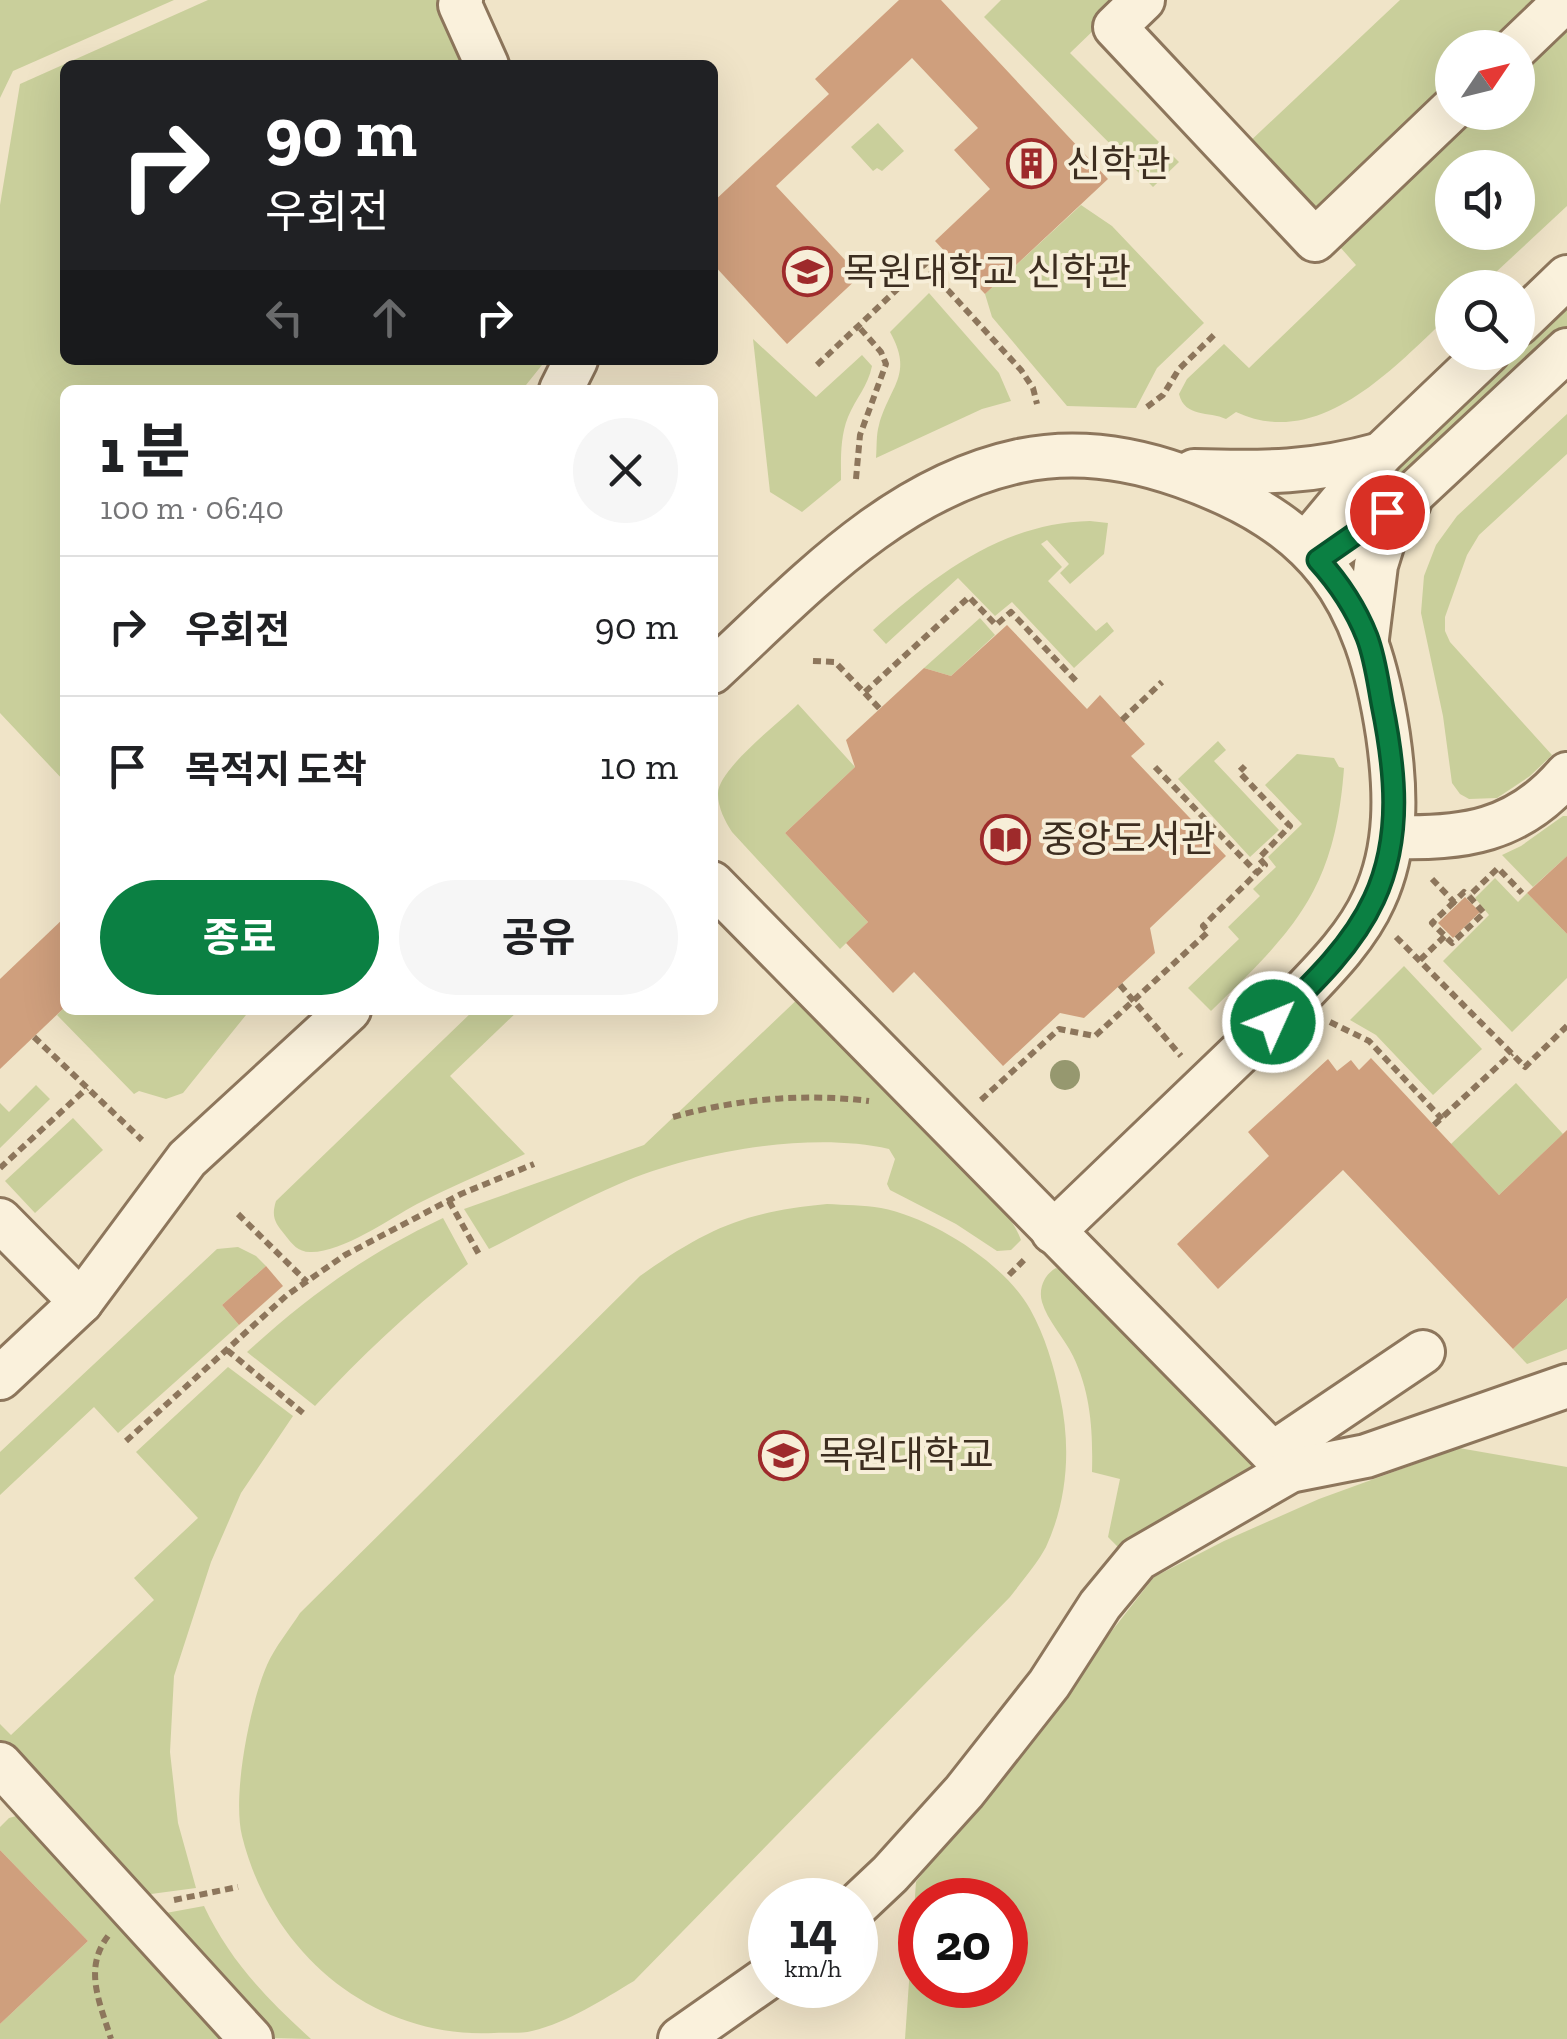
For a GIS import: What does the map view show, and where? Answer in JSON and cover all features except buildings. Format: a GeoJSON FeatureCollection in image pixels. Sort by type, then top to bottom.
{"type":"FeatureCollection","features":[{"type":"Feature","properties":{"kind":"lane"},"geometry":{"type":"LineString","coordinates":[[462,0],[460,6],[486,60]]}},
{"type":"Feature","properties":{"kind":"lane"},"geometry":{"type":"LineString","coordinates":[[1144,0],[1115,27],[1316,240],[1435,124]]}},
{"type":"Feature","properties":{"kind":"lane"},"geometry":{"type":"LineString","coordinates":[[1535,30],[1566,0]]}},
{"type":"Feature","properties":{"kind":"lane"},"geometry":{"type":"LineString","coordinates":[[1535,308],[1567,277]]}},
{"type":"Feature","properties":{"kind":"lane"},"geometry":{"type":"LineString","coordinates":[[1312,552],[1417,490],[1567,350]]}},
{"type":"Feature","properties":{"kind":"lane"},"geometry":{"type":"LineString","coordinates":[[1312,552],[1381,454],[1469,370]]}},
{"type":"Feature","properties":{"kind":"lane"},"geometry":{"type":"LineString","coordinates":[[1164,469],[1291,473],[1334,467],[1381,454]]}},
{"type":"Feature","properties":{"kind":"lane"},"geometry":{"type":"LineString","coordinates":[[718,667],[874,527],[944,486],[1045,456],[1106,456],[1164,469],[1226,492],[1270,515],[1312,552],[1340,587],[1367,638],[1394,773],[1392,837],[1374,900],[1334,960],[1054,1232]]}},
{"type":"Feature","properties":{"kind":"lane"},"geometry":{"type":"LineString","coordinates":[[1367,638],[1372,582],[1386,536],[1417,490]]}},
{"type":"Feature","properties":{"kind":"lane"},"geometry":{"type":"LineString","coordinates":[[1392,837],[1470,835],[1509,822],[1556,787],[1567,774]]}},
{"type":"Feature","properties":{"kind":"lane"},"geometry":{"type":"LineString","coordinates":[[718,889],[1281,1462],[1366,1456],[1567,1386]]}},
{"type":"Feature","properties":{"kind":"lane"},"geometry":{"type":"LineString","coordinates":[[0,1378],[81,1302],[187,1159],[344,1015]]}},
{"type":"Feature","properties":{"kind":"lane"},"geometry":{"type":"LineString","coordinates":[[0,1220],[81,1302]]}},
{"type":"Feature","properties":{"kind":"lane"},"geometry":{"type":"LineString","coordinates":[[878,1885],[964,1792],[1049,1684],[1100,1605],[1138,1559],[1281,1462],[1424,1352]]}},
{"type":"Feature","properties":{"kind":"lane"},"geometry":{"type":"LineString","coordinates":[[0,1764],[251,2039]]}},
{"type":"Feature","properties":{"kind":"lane"},"geometry":{"type":"LineString","coordinates":[[680,2039],[748,1991]]}},
{"type":"Feature","properties":{"kind":"path"},"geometry":{"type":"LineString","coordinates":[[817,365],[924,264],[1020,370],[1033,388],[1038,404]]}},
{"type":"Feature","properties":{"kind":"path"},"geometry":{"type":"LineString","coordinates":[[856,479],[860,434],[886,364],[881,352],[858,326]]}},
{"type":"Feature","properties":{"kind":"path"},"geometry":{"type":"LineString","coordinates":[[1147,408],[1215,334]]}},
{"type":"Feature","properties":{"kind":"path"},"geometry":{"type":"LineString","coordinates":[[865,692],[969,598],[996,625],[1011,612],[1077,682]]}},
{"type":"Feature","properties":{"kind":"path"},"geometry":{"type":"LineString","coordinates":[[813,662],[835,662],[880,709]]}},
{"type":"Feature","properties":{"kind":"path"},"geometry":{"type":"LineString","coordinates":[[1122,720],[1162,682]]}},
{"type":"Feature","properties":{"kind":"path"},"geometry":{"type":"LineString","coordinates":[[1155,766],[1257,873]]}},
{"type":"Feature","properties":{"kind":"path"},"geometry":{"type":"LineString","coordinates":[[977,1104],[1059,1029],[1095,1036],[1208,932],[1203,926],[1265,865],[1259,858],[1290,826],[1239,772],[1245,766]]}},
{"type":"Feature","properties":{"kind":"path"},"geometry":{"type":"LineString","coordinates":[[1469,896],[1498,868],[1522,893]]}},
{"type":"Feature","properties":{"kind":"path"},"geometry":{"type":"LineString","coordinates":[[1432,879],[1454,902]]}},
{"type":"Feature","properties":{"kind":"path"},"geometry":{"type":"LineString","coordinates":[[1464,892],[1484,913],[1452,943],[1432,923],[1454,902],[1464,892]]}},
{"type":"Feature","properties":{"kind":"path"},"geometry":{"type":"LineString","coordinates":[[1392,933],[1525,1067],[1567,1026]]}},
{"type":"Feature","properties":{"kind":"path"},"geometry":{"type":"LineString","coordinates":[[1420,960],[1445,936]]}},
{"type":"Feature","properties":{"kind":"path"},"geometry":{"type":"LineString","coordinates":[[1120,985],[1182,1058]]}},
{"type":"Feature","properties":{"kind":"path"},"geometry":{"type":"LineString","coordinates":[[1329,1021],[1369,1042],[1442,1118]]}},
{"type":"Feature","properties":{"kind":"path"},"geometry":{"type":"LineString","coordinates":[[34,1037],[142,1140]]}},
{"type":"Feature","properties":{"kind":"path"},"geometry":{"type":"LineString","coordinates":[[1434,1125],[1512,1053]]}},
{"type":"Feature","properties":{"kind":"path"},"geometry":{"type":"LineString","coordinates":[[0,1168],[87,1088]]}},
{"type":"Feature","properties":{"kind":"path"},"geometry":{"type":"LineString","coordinates":[[673,1117],[716,1105],[764,1099],[846,1098],[885,1103]]}},
{"type":"Feature","properties":{"kind":"path"},"geometry":{"type":"LineString","coordinates":[[126,1442],[227,1350],[345,1255],[448,1201],[534,1164]]}},
{"type":"Feature","properties":{"kind":"path"},"geometry":{"type":"LineString","coordinates":[[448,1201],[480,1256]]}},
{"type":"Feature","properties":{"kind":"path"},"geometry":{"type":"LineString","coordinates":[[238,1214],[307,1282]]}},
{"type":"Feature","properties":{"kind":"path"},"geometry":{"type":"LineString","coordinates":[[227,1350],[303,1413]]}},
{"type":"Feature","properties":{"kind":"path"},"geometry":{"type":"LineString","coordinates":[[198,1895],[238,1887]]}},
{"type":"Feature","properties":{"kind":"path"},"geometry":{"type":"LineString","coordinates":[[109,1934],[99,1947],[92,1976],[111,2039]]}},
{"type":"Feature","properties":{"kind":"green space"},"geometry":{"type":"Polygon","coordinates":[[[0,0],[174,0],[13,71],[0,98],[0,0]]]}},
{"type":"Feature","properties":{"kind":"green space"},"geometry":{"type":"Polygon","coordinates":[[[208,0],[443,0],[441,17],[462,60],[74,60],[208,0]]]}},
{"type":"Feature","properties":{"kind":"green space"},"geometry":{"type":"Polygon","coordinates":[[[1001,0],[1125,0],[1070,53],[1179,162],[1153,187],[984,17],[1001,0]]]}},
{"type":"Feature","properties":{"kind":"green space"},"geometry":{"type":"Polygon","coordinates":[[[1400,0],[1552,0],[1519,30],[1435,30],[1435,109],[1315,221],[1245,146],[1400,0]]]}},
{"type":"Feature","properties":{"kind":"green space"},"geometry":{"type":"Polygon","coordinates":[[[1567,28],[1567,206],[1535,236],[1535,150],[1441,150],[1462,130],[1535,130],[1535,59],[1567,28]]]}},
{"type":"Feature","properties":{"kind":"green space"},"geometry":{"type":"Polygon","coordinates":[[[60,66],[60,365],[542,365],[526,385],[60,385],[60,777],[0,713],[0,205],[20,84],[60,66]]]}},
{"type":"Feature","properties":{"kind":"green space"},"geometry":{"type":"Polygon","coordinates":[[[878,123],[904,151],[882,171],[873,171],[851,147],[878,123]]]}},
{"type":"Feature","properties":{"kind":"green space"},"geometry":{"type":"Polygon","coordinates":[[[1435,156],[1435,250],[1520,250],[1498,270],[1435,270],[1435,329],[1382,377],[1327,412],[1298,421],[1267,421],[1236,412],[1226,419],[1186,407],[1179,394],[1187,379],[1224,344],[1249,368],[1356,265],[1340,247],[1435,156]]]}},
{"type":"Feature","properties":{"kind":"green space"},"geometry":{"type":"Polygon","coordinates":[[[1081,205],[1112,226],[1204,323],[1157,368],[1136,408],[1067,406],[992,317],[985,294],[1081,205]]]}},
{"type":"Feature","properties":{"kind":"green space"},"geometry":{"type":"Polygon","coordinates":[[[929,293],[999,373],[1011,401],[982,409],[876,458],[879,425],[900,370],[890,332],[929,293]]]}},
{"type":"Feature","properties":{"kind":"green space"},"geometry":{"type":"Polygon","coordinates":[[[1567,299],[1567,332],[1535,362],[1535,329],[1567,299]]]}},
{"type":"Feature","properties":{"kind":"green space"},"geometry":{"type":"Polygon","coordinates":[[[753,339],[816,397],[862,355],[872,366],[845,425],[841,480],[802,512],[770,492],[753,339]]]}},
{"type":"Feature","properties":{"kind":"green space"},"geometry":{"type":"Polygon","coordinates":[[[1492,370],[1526,370],[1383,503],[1365,491],[1492,370]]]}},
{"type":"Feature","properties":{"kind":"green space"},"geometry":{"type":"Polygon","coordinates":[[[1567,414],[1567,454],[1479,535],[1467,555],[1445,617],[1450,642],[1552,755],[1497,798],[1469,799],[1452,783],[1443,716],[1421,613],[1424,576],[1436,545],[1457,516],[1567,414]]]}},
{"type":"Feature","properties":{"kind":"green space"},"geometry":{"type":"Polygon","coordinates":[[[1090,521],[1108,523],[1104,554],[1070,584],[1060,573],[1069,564],[1047,540],[1041,544],[1062,567],[1048,581],[1096,631],[1107,622],[1114,631],[1074,668],[1012,602],[995,616],[958,578],[886,644],[873,630],[972,555],[1028,531],[1090,521]]]}},
{"type":"Feature","properties":{"kind":"green space"},"geometry":{"type":"Polygon","coordinates":[[[980,618],[995,635],[951,676],[924,668],[980,618]]]}},
{"type":"Feature","properties":{"kind":"green space"},"geometry":{"type":"Polygon","coordinates":[[[798,704],[855,767],[785,833],[868,922],[840,949],[732,832],[718,799],[720,784],[728,772],[798,704]]]}},
{"type":"Feature","properties":{"kind":"green space"},"geometry":{"type":"Polygon","coordinates":[[[1218,741],[1226,750],[1214,761],[1279,830],[1250,857],[1178,779],[1218,741]]]}},
{"type":"Feature","properties":{"kind":"green space"},"geometry":{"type":"Polygon","coordinates":[[[1297,754],[1334,758],[1344,768],[1331,846],[1306,905],[1288,931],[1211,1011],[1188,988],[1239,939],[1228,927],[1260,896],[1253,889],[1276,867],[1268,857],[1302,824],[1265,785],[1297,754]]]}},
{"type":"Feature","properties":{"kind":"green space"},"geometry":{"type":"Polygon","coordinates":[[[1567,816],[1567,856],[1533,887],[1502,855],[1567,816]]]}},
{"type":"Feature","properties":{"kind":"green space"},"geometry":{"type":"Polygon","coordinates":[[[1495,878],[1518,902],[1527,893],[1567,934],[1567,978],[1512,1032],[1443,961],[1489,915],[1475,898],[1495,878]]]}},
{"type":"Feature","properties":{"kind":"green space"},"geometry":{"type":"Polygon","coordinates":[[[1404,966],[1482,1049],[1433,1095],[1376,1035],[1350,1020],[1404,966]]]}},
{"type":"Feature","properties":{"kind":"green space"},"geometry":{"type":"Polygon","coordinates":[[[803,994],[1002,1208],[1021,1240],[1011,1250],[997,1251],[956,1224],[890,1190],[887,1184],[895,1159],[889,1149],[823,1142],[752,1148],[681,1162],[619,1184],[489,1249],[464,1209],[644,1145],[803,994]]]}},
{"type":"Feature","properties":{"kind":"green space"},"geometry":{"type":"Polygon","coordinates":[[[57,1015],[246,1015],[183,1093],[166,1099],[139,1091],[134,1094],[57,1015]]]}},
{"type":"Feature","properties":{"kind":"green space"},"geometry":{"type":"Polygon","coordinates":[[[469,1015],[514,1015],[450,1076],[525,1154],[323,1251],[302,1251],[296,1247],[276,1223],[276,1201],[469,1015]]]}},
{"type":"Feature","properties":{"kind":"green space"},"geometry":{"type":"Polygon","coordinates":[[[1516,1083],[1563,1134],[1499,1195],[1451,1144],[1516,1083]]]}},
{"type":"Feature","properties":{"kind":"green space"},"geometry":{"type":"Polygon","coordinates":[[[36,1085],[50,1099],[0,1148],[0,1103],[9,1112],[36,1085]]]}},
{"type":"Feature","properties":{"kind":"green space"},"geometry":{"type":"Polygon","coordinates":[[[73,1118],[103,1150],[35,1213],[5,1181],[73,1118]]]}},
{"type":"Feature","properties":{"kind":"green space"},"geometry":{"type":"Polygon","coordinates":[[[827,1204],[881,1208],[944,1232],[1003,1275],[1030,1309],[1052,1362],[1066,1434],[1063,1492],[1042,1553],[1010,1597],[634,1981],[572,2016],[523,2032],[449,2031],[407,2021],[368,2004],[333,1981],[302,1951],[276,1917],[256,1878],[242,1836],[239,1797],[244,1749],[261,1682],[274,1652],[300,1613],[640,1276],[728,1225],[772,1212],[827,1204]]]}},
{"type":"Feature","properties":{"kind":"green space"},"geometry":{"type":"Polygon","coordinates":[[[443,1218],[468,1264],[389,1332],[315,1406],[247,1352],[340,1277],[388,1246],[443,1218]]]}},
{"type":"Feature","properties":{"kind":"green space"},"geometry":{"type":"Polygon","coordinates":[[[238,1247],[266,1266],[222,1305],[239,1325],[118,1433],[94,1407],[0,1495],[0,1452],[217,1249],[238,1247]]]}},
{"type":"Feature","properties":{"kind":"green space"},"geometry":{"type":"Polygon","coordinates":[[[1056,1268],[1067,1273],[1265,1475],[1122,1551],[1108,1537],[1120,1479],[1092,1472],[1091,1427],[1084,1384],[1042,1302],[1043,1282],[1056,1268]]]}},
{"type":"Feature","properties":{"kind":"green space"},"geometry":{"type":"Polygon","coordinates":[[[1567,1298],[1567,1349],[1527,1364],[1513,1349],[1567,1298]]]}},
{"type":"Feature","properties":{"kind":"green space"},"geometry":{"type":"Polygon","coordinates":[[[228,1367],[293,1416],[241,1493],[211,1562],[174,1676],[170,1752],[178,1823],[196,1888],[136,1896],[0,1752],[0,1724],[11,1735],[154,1600],[134,1578],[198,1518],[136,1452],[228,1367]]]}},
{"type":"Feature","properties":{"kind":"green space"},"geometry":{"type":"Polygon","coordinates":[[[1459,1448],[1567,1467],[1567,2039],[905,2039],[907,2008],[1028,2008],[1028,1878],[919,1878],[1154,1577],[1319,1499],[1459,1448]]]}},
{"type":"Feature","properties":{"kind":"green space"},"geometry":{"type":"Polygon","coordinates":[[[20,1815],[230,2039],[0,2039],[0,2024],[88,1941],[0,1850],[0,1827],[9,1818],[20,1815]]]}},
{"type":"Feature","properties":{"kind":"green space"},"geometry":{"type":"Polygon","coordinates":[[[204,1906],[250,1978],[311,2039],[271,2038],[155,1915],[204,1906]]]}},
{"type":"Feature","properties":{"kind":"place","name":"신학관"},"geometry":{"type":"Point","coordinates":[1031,164]}},
{"type":"Feature","properties":{"kind":"place","name":"목원대학교 신학관"},"geometry":{"type":"Point","coordinates":[808,272]}},
{"type":"Feature","properties":{"kind":"place","name":"중앙도서관"},"geometry":{"type":"Point","coordinates":[1006,839]}},
{"type":"Feature","properties":{"kind":"place","name":"목원대학교"},"geometry":{"type":"Point","coordinates":[784,1455]}},
{"type":"Feature","properties":{"kind":"route"},"geometry":{"type":"LineString","coordinates":[[1273,1022],[1334,960],[1374,900],[1392,837],[1394,773],[1367,638],[1340,587],[1318,560],[1387,512]]}}]}
